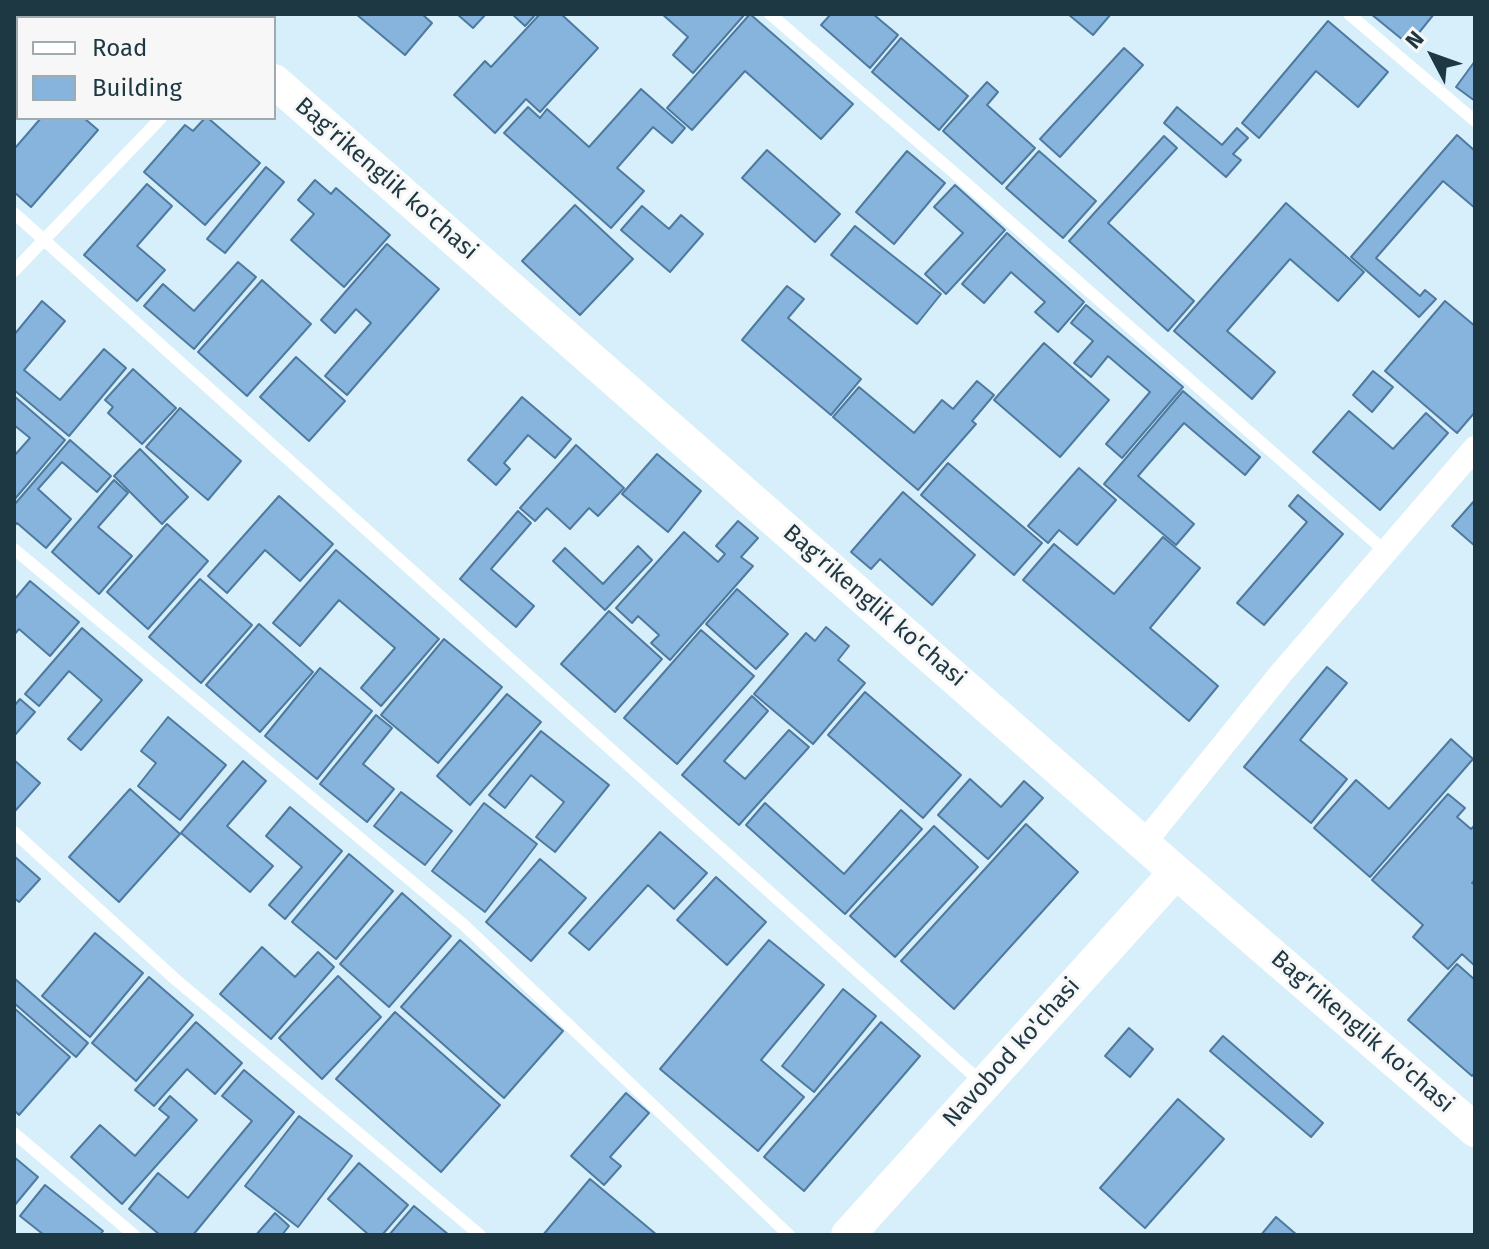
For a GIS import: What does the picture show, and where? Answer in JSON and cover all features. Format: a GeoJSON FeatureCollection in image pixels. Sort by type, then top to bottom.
{"type":"FeatureCollection","features":[{"type":"Feature","properties":{"kind":"main road","name":"Bag'rikenglik ko'chasi"},"geometry":{"type":"LineString","coordinates":[[276,83],[1475,1130]]}},
{"type":"Feature","properties":{"kind":"main road","name":"Navobod ko'chasi"},"geometry":{"type":"LineString","coordinates":[[848,1235],[1176,872]]}},
{"type":"Feature","properties":{"kind":"street"},"geometry":{"type":"LineString","coordinates":[[1144,843],[1283,671],[1475,448]]}},
{"type":"Feature","properties":{"kind":"lane"},"geometry":{"type":"LineString","coordinates":[[770,14],[1386,552]]}},
{"type":"Feature","properties":{"kind":"lane"},"geometry":{"type":"LineString","coordinates":[[1349,14],[1475,121]]}},
{"type":"Feature","properties":{"kind":"lane"},"geometry":{"type":"LineString","coordinates":[[14,271],[159,120]]}},
{"type":"Feature","properties":{"kind":"lane"},"geometry":{"type":"LineString","coordinates":[[14,213],[984,1085]]}},
{"type":"Feature","properties":{"kind":"lane"},"geometry":{"type":"LineString","coordinates":[[14,549],[464,925],[789,1235]]}},
{"type":"Feature","properties":{"kind":"lane"},"geometry":{"type":"LineString","coordinates":[[14,832],[175,979],[480,1235]]}},
{"type":"Feature","properties":{"kind":"lane"},"geometry":{"type":"LineString","coordinates":[[14,1133],[134,1235]]}},
{"type":"Feature","properties":{"kind":"building"},"geometry":{"type":"Polygon","coordinates":[[[14,14],[45,14],[16,16],[16,42],[14,14]]]}},
{"type":"Feature","properties":{"kind":"building"},"geometry":{"type":"Polygon","coordinates":[[[54,14],[94,14],[92,16],[52,16],[54,14]]]}},
{"type":"Feature","properties":{"kind":"building"},"geometry":{"type":"Polygon","coordinates":[[[356,14],[422,14],[432,23],[405,55],[356,14]]]}},
{"type":"Feature","properties":{"kind":"building"},"geometry":{"type":"Polygon","coordinates":[[[457,14],[486,14],[473,28],[457,14]]]}},
{"type":"Feature","properties":{"kind":"building"},"geometry":{"type":"Polygon","coordinates":[[[512,14],[536,14],[525,26],[512,14]]]}},
{"type":"Feature","properties":{"kind":"building"},"geometry":{"type":"Polygon","coordinates":[[[540,14],[561,14],[598,48],[540,112],[526,99],[495,133],[454,95],[485,61],[491,67],[540,14]]]}},
{"type":"Feature","properties":{"kind":"building"},"geometry":{"type":"Polygon","coordinates":[[[662,14],[745,14],[693,73],[673,55],[688,37],[662,14]]]}},
{"type":"Feature","properties":{"kind":"building"},"geometry":{"type":"Polygon","coordinates":[[[750,14],[853,104],[821,139],[745,71],[692,130],[667,108],[750,14]]]}},
{"type":"Feature","properties":{"kind":"building"},"geometry":{"type":"Polygon","coordinates":[[[831,14],[873,14],[898,35],[870,68],[821,25],[831,14]]]}},
{"type":"Feature","properties":{"kind":"building"},"geometry":{"type":"Polygon","coordinates":[[[1068,14],[1111,14],[1093,35],[1068,14]]]}},
{"type":"Feature","properties":{"kind":"building"},"geometry":{"type":"Polygon","coordinates":[[[1371,14],[1434,14],[1409,45],[1371,14]]]}},
{"type":"Feature","properties":{"kind":"building"},"geometry":{"type":"Polygon","coordinates":[[[1328,21],[1388,72],[1358,107],[1316,71],[1259,138],[1242,123],[1328,21]]]}},
{"type":"Feature","properties":{"kind":"building"},"geometry":{"type":"Polygon","coordinates":[[[901,38],[968,96],[939,130],[872,72],[901,38]]]}},
{"type":"Feature","properties":{"kind":"building"},"geometry":{"type":"Polygon","coordinates":[[[1124,48],[1143,65],[1060,157],[1040,139],[1124,48]]]}},
{"type":"Feature","properties":{"kind":"building"},"geometry":{"type":"Polygon","coordinates":[[[1475,61],[1475,101],[1456,87],[1475,61]]]}},
{"type":"Feature","properties":{"kind":"building"},"geometry":{"type":"Polygon","coordinates":[[[987,82],[998,92],[987,105],[1035,148],[1002,184],[943,131],[987,82]]]}},
{"type":"Feature","properties":{"kind":"building"},"geometry":{"type":"Polygon","coordinates":[[[641,89],[685,128],[672,143],[653,127],[617,168],[644,191],[611,228],[504,133],[528,107],[540,118],[547,109],[589,147],[641,89]]]}},
{"type":"Feature","properties":{"kind":"building"},"geometry":{"type":"Polygon","coordinates":[[[1177,107],[1222,145],[1237,128],[1248,138],[1233,154],[1241,160],[1226,177],[1164,123],[1177,107]]]}},
{"type":"Feature","properties":{"kind":"building"},"geometry":{"type":"Polygon","coordinates":[[[39,120],[86,120],[98,130],[31,207],[14,192],[14,145],[16,147],[39,120]]]}},
{"type":"Feature","properties":{"kind":"building"},"geometry":{"type":"Polygon","coordinates":[[[203,120],[210,120],[260,163],[205,225],[144,172],[185,125],[193,131],[203,120]]]}},
{"type":"Feature","properties":{"kind":"building"},"geometry":{"type":"Polygon","coordinates":[[[1457,135],[1475,151],[1475,208],[1443,181],[1376,258],[1420,296],[1425,290],[1436,299],[1419,317],[1351,257],[1457,135]]]}},
{"type":"Feature","properties":{"kind":"building"},"geometry":{"type":"Polygon","coordinates":[[[1164,136],[1177,148],[1108,223],[1194,301],[1168,331],[1069,241],[1164,136]]]}},
{"type":"Feature","properties":{"kind":"building"},"geometry":{"type":"Polygon","coordinates":[[[767,150],[840,214],[815,242],[742,178],[767,150]]]}},
{"type":"Feature","properties":{"kind":"building"},"geometry":{"type":"Polygon","coordinates":[[[907,151],[945,183],[894,244],[856,212],[907,151]]]}},
{"type":"Feature","properties":{"kind":"building"},"geometry":{"type":"Polygon","coordinates":[[[1039,151],[1096,201],[1063,238],[1006,188],[1039,151]]]}},
{"type":"Feature","properties":{"kind":"building"},"geometry":{"type":"Polygon","coordinates":[[[266,167],[284,182],[225,253],[207,239],[266,167]]]}},
{"type":"Feature","properties":{"kind":"building"},"geometry":{"type":"Polygon","coordinates":[[[315,180],[331,194],[336,188],[390,235],[344,287],[291,240],[314,214],[298,200],[315,180]]]}},
{"type":"Feature","properties":{"kind":"building"},"geometry":{"type":"Polygon","coordinates":[[[147,184],[172,206],[137,246],[165,270],[137,301],[84,255],[147,184]]]}},
{"type":"Feature","properties":{"kind":"building"},"geometry":{"type":"Polygon","coordinates":[[[955,185],[1005,230],[946,294],[925,274],[963,233],[934,207],[955,185]]]}},
{"type":"Feature","properties":{"kind":"building"},"geometry":{"type":"Polygon","coordinates":[[[1286,203],[1364,272],[1338,301],[1290,259],[1227,331],[1275,372],[1252,399],[1174,331],[1286,203]]]}},
{"type":"Feature","properties":{"kind":"building"},"geometry":{"type":"Polygon","coordinates":[[[575,205],[633,259],[580,315],[522,261],[575,205]]]}},
{"type":"Feature","properties":{"kind":"building"},"geometry":{"type":"Polygon","coordinates":[[[642,206],[669,229],[681,215],[703,234],[670,272],[621,230],[642,206]]]}},
{"type":"Feature","properties":{"kind":"building"},"geometry":{"type":"Polygon","coordinates":[[[855,226],[941,294],[917,324],[831,255],[855,226]]]}},
{"type":"Feature","properties":{"kind":"building"},"geometry":{"type":"Polygon","coordinates":[[[1007,233],[1084,302],[1058,332],[1035,312],[1045,302],[1011,272],[984,303],[962,284],[1007,233]]]}},
{"type":"Feature","properties":{"kind":"building"},"geometry":{"type":"Polygon","coordinates":[[[387,244],[439,289],[347,395],[325,376],[371,323],[356,309],[335,333],[321,320],[387,244]]]}},
{"type":"Feature","properties":{"kind":"building"},"geometry":{"type":"Polygon","coordinates":[[[238,262],[256,277],[194,349],[144,306],[163,284],[194,311],[238,262]]]}},
{"type":"Feature","properties":{"kind":"building"},"geometry":{"type":"Polygon","coordinates":[[[262,280],[311,324],[247,396],[198,352],[262,280]]]}},
{"type":"Feature","properties":{"kind":"building"},"geometry":{"type":"Polygon","coordinates":[[[787,286],[804,299],[788,318],[861,379],[831,415],[742,340],[787,286]]]}},
{"type":"Feature","properties":{"kind":"building"},"geometry":{"type":"Polygon","coordinates":[[[42,301],[65,321],[24,370],[60,400],[104,349],[126,368],[69,436],[14,390],[14,335],[42,301]]]}},
{"type":"Feature","properties":{"kind":"building"},"geometry":{"type":"Polygon","coordinates":[[[1445,301],[1475,326],[1475,412],[1457,433],[1385,371],[1445,301]]]}},
{"type":"Feature","properties":{"kind":"building"},"geometry":{"type":"Polygon","coordinates":[[[1086,305],[1183,387],[1122,458],[1106,444],[1150,392],[1108,356],[1091,377],[1074,363],[1093,341],[1071,323],[1086,305]]]}},
{"type":"Feature","properties":{"kind":"building"},"geometry":{"type":"Polygon","coordinates":[[[1044,343],[1109,400],[1060,457],[994,400],[1044,343]]]}},
{"type":"Feature","properties":{"kind":"building"},"geometry":{"type":"Polygon","coordinates":[[[296,357],[345,401],[309,441],[260,397],[296,357]]]}},
{"type":"Feature","properties":{"kind":"building"},"geometry":{"type":"Polygon","coordinates":[[[133,369],[176,408],[142,444],[108,413],[113,407],[105,400],[133,369]]]}},
{"type":"Feature","properties":{"kind":"building"},"geometry":{"type":"Polygon","coordinates":[[[1373,371],[1393,387],[1372,412],[1353,395],[1373,371]]]}},
{"type":"Feature","properties":{"kind":"building"},"geometry":{"type":"Polygon","coordinates":[[[977,381],[994,395],[972,421],[976,424],[918,490],[833,417],[859,387],[914,433],[942,400],[953,409],[977,381]]]}},
{"type":"Feature","properties":{"kind":"building"},"geometry":{"type":"Polygon","coordinates":[[[1183,391],[1260,457],[1245,475],[1184,423],[1138,476],[1194,524],[1176,545],[1104,484],[1183,391]]]}},
{"type":"Feature","properties":{"kind":"building"},"geometry":{"type":"Polygon","coordinates":[[[14,396],[65,440],[14,500],[14,456],[30,438],[14,425],[14,396]]]}},
{"type":"Feature","properties":{"kind":"building"},"geometry":{"type":"Polygon","coordinates":[[[522,397],[571,439],[555,458],[528,435],[504,463],[510,469],[496,485],[468,460],[522,397]]]}},
{"type":"Feature","properties":{"kind":"building"},"geometry":{"type":"Polygon","coordinates":[[[180,408],[241,461],[208,500],[146,447],[180,408]]]}},
{"type":"Feature","properties":{"kind":"building"},"geometry":{"type":"Polygon","coordinates":[[[1349,411],[1393,449],[1426,413],[1448,433],[1380,510],[1313,452],[1349,411]]]}},
{"type":"Feature","properties":{"kind":"building"},"geometry":{"type":"Polygon","coordinates":[[[70,440],[111,476],[97,492],[62,462],[38,489],[71,519],[46,548],[17,523],[14,526],[14,505],[70,440]]]}},
{"type":"Feature","properties":{"kind":"building"},"geometry":{"type":"Polygon","coordinates":[[[576,445],[624,488],[598,516],[589,508],[570,529],[547,508],[535,521],[520,508],[576,445]]]}},
{"type":"Feature","properties":{"kind":"building"},"geometry":{"type":"Polygon","coordinates":[[[140,449],[188,497],[162,524],[114,476],[140,449]]]}},
{"type":"Feature","properties":{"kind":"building"},"geometry":{"type":"Polygon","coordinates":[[[657,454],[701,491],[668,532],[622,494],[657,454]]]}},
{"type":"Feature","properties":{"kind":"building"},"geometry":{"type":"Polygon","coordinates":[[[948,463],[1042,543],[1014,575],[921,495],[948,463]]]}},
{"type":"Feature","properties":{"kind":"building"},"geometry":{"type":"Polygon","coordinates":[[[1079,468],[1116,500],[1077,545],[1059,530],[1048,543],[1028,526],[1079,468]]]}},
{"type":"Feature","properties":{"kind":"building"},"geometry":{"type":"Polygon","coordinates":[[[114,480],[128,493],[98,527],[132,556],[99,594],[52,552],[114,480]]]}},
{"type":"Feature","properties":{"kind":"building"},"geometry":{"type":"Polygon","coordinates":[[[903,492],[975,555],[932,605],[880,559],[871,569],[851,552],[903,492]]]}},
{"type":"Feature","properties":{"kind":"building"},"geometry":{"type":"Polygon","coordinates":[[[1298,495],[1343,534],[1264,625],[1237,603],[1307,522],[1289,506],[1298,495]]]}},
{"type":"Feature","properties":{"kind":"building"},"geometry":{"type":"Polygon","coordinates":[[[279,496],[333,544],[300,581],[265,550],[227,593],[208,576],[279,496]]]}},
{"type":"Feature","properties":{"kind":"building"},"geometry":{"type":"Polygon","coordinates":[[[1475,500],[1475,546],[1452,526],[1475,500]]]}},
{"type":"Feature","properties":{"kind":"building"},"geometry":{"type":"Polygon","coordinates":[[[518,511],[531,523],[491,569],[534,606],[516,627],[460,579],[518,511]]]}},
{"type":"Feature","properties":{"kind":"building"},"geometry":{"type":"Polygon","coordinates":[[[738,521],[758,538],[741,557],[753,566],[670,660],[651,643],[659,635],[638,616],[632,623],[616,608],[684,532],[718,562],[725,554],[716,546],[738,521]]]}},
{"type":"Feature","properties":{"kind":"building"},"geometry":{"type":"Polygon","coordinates":[[[167,524],[208,561],[148,629],[107,592],[167,524]]]}},
{"type":"Feature","properties":{"kind":"building"},"geometry":{"type":"Polygon","coordinates":[[[1163,537],[1200,568],[1150,628],[1218,686],[1189,721],[1023,580],[1054,544],[1114,594],[1163,537]]]}},
{"type":"Feature","properties":{"kind":"building"},"geometry":{"type":"Polygon","coordinates":[[[638,546],[652,560],[605,610],[553,561],[565,548],[603,584],[638,546]]]}},
{"type":"Feature","properties":{"kind":"building"},"geometry":{"type":"Polygon","coordinates":[[[336,550],[439,639],[381,706],[361,688],[395,648],[339,600],[300,646],[273,623],[336,550]]]}},
{"type":"Feature","properties":{"kind":"building"},"geometry":{"type":"Polygon","coordinates":[[[200,579],[252,625],[201,683],[149,637],[200,579]]]}},
{"type":"Feature","properties":{"kind":"building"},"geometry":{"type":"Polygon","coordinates":[[[30,581],[79,622],[50,656],[19,629],[14,635],[14,600],[30,581]]]}},
{"type":"Feature","properties":{"kind":"building"},"geometry":{"type":"Polygon","coordinates":[[[737,589],[788,634],[756,669],[706,624],[737,589]]]}},
{"type":"Feature","properties":{"kind":"building"},"geometry":{"type":"Polygon","coordinates":[[[609,611],[662,659],[615,712],[561,664],[609,611]]]}},
{"type":"Feature","properties":{"kind":"building"},"geometry":{"type":"Polygon","coordinates":[[[259,624],[313,672],[260,732],[206,685],[259,624]]]}},
{"type":"Feature","properties":{"kind":"building"},"geometry":{"type":"Polygon","coordinates":[[[826,627],[849,646],[838,660],[865,683],[813,744],[754,694],[806,633],[815,641],[826,627]]]}},
{"type":"Feature","properties":{"kind":"building"},"geometry":{"type":"Polygon","coordinates":[[[82,628],[142,680],[81,750],[68,739],[102,700],[69,671],[39,706],[25,694],[82,628]]]}},
{"type":"Feature","properties":{"kind":"building"},"geometry":{"type":"Polygon","coordinates":[[[701,630],[754,676],[677,764],[624,718],[701,630]]]}},
{"type":"Feature","properties":{"kind":"building"},"geometry":{"type":"Polygon","coordinates":[[[444,639],[502,687],[438,763],[381,715],[444,639]]]}},
{"type":"Feature","properties":{"kind":"building"},"geometry":{"type":"Polygon","coordinates":[[[1327,667],[1347,683],[1300,740],[1347,779],[1311,823],[1244,767],[1327,667]]]}},
{"type":"Feature","properties":{"kind":"building"},"geometry":{"type":"Polygon","coordinates":[[[320,668],[372,711],[317,779],[265,736],[320,668]]]}},
{"type":"Feature","properties":{"kind":"building"},"geometry":{"type":"Polygon","coordinates":[[[865,692],[961,775],[923,818],[828,735],[865,692]]]}},
{"type":"Feature","properties":{"kind":"building"},"geometry":{"type":"Polygon","coordinates":[[[507,694],[541,722],[470,805],[437,776],[507,694]]]}},
{"type":"Feature","properties":{"kind":"building"},"geometry":{"type":"Polygon","coordinates":[[[752,696],[768,711],[724,761],[745,779],[789,730],[809,747],[739,825],[682,775],[752,696]]]}},
{"type":"Feature","properties":{"kind":"building"},"geometry":{"type":"Polygon","coordinates":[[[20,699],[35,712],[14,736],[14,706],[20,699]]]}},
{"type":"Feature","properties":{"kind":"building"},"geometry":{"type":"Polygon","coordinates":[[[376,715],[392,728],[363,764],[394,789],[367,822],[320,784],[376,715]]]}},
{"type":"Feature","properties":{"kind":"building"},"geometry":{"type":"Polygon","coordinates":[[[168,717],[226,765],[180,820],[138,786],[156,763],[141,751],[168,717]]]}},
{"type":"Feature","properties":{"kind":"building"},"geometry":{"type":"Polygon","coordinates":[[[541,731],[609,785],[555,852],[536,837],[564,802],[531,775],[505,808],[489,795],[541,731]]]}},
{"type":"Feature","properties":{"kind":"building"},"geometry":{"type":"Polygon","coordinates":[[[1451,739],[1473,759],[1370,877],[1314,828],[1356,780],[1389,809],[1451,739]]]}},
{"type":"Feature","properties":{"kind":"building"},"geometry":{"type":"Polygon","coordinates":[[[14,760],[40,783],[15,811],[14,810],[14,760]]]}},
{"type":"Feature","properties":{"kind":"building"},"geometry":{"type":"Polygon","coordinates":[[[243,761],[266,781],[227,826],[273,866],[250,892],[181,833],[243,761]]]}},
{"type":"Feature","properties":{"kind":"building"},"geometry":{"type":"Polygon","coordinates":[[[970,779],[1001,807],[1024,781],[1043,798],[988,859],[938,815],[970,779]]]}},
{"type":"Feature","properties":{"kind":"building"},"geometry":{"type":"Polygon","coordinates":[[[130,789],[180,834],[119,902],[69,857],[130,789]]]}},
{"type":"Feature","properties":{"kind":"building"},"geometry":{"type":"Polygon","coordinates":[[[401,792],[452,831],[425,865],[374,826],[401,792]]]}},
{"type":"Feature","properties":{"kind":"building"},"geometry":{"type":"Polygon","coordinates":[[[1448,794],[1465,808],[1457,817],[1471,829],[1475,825],[1475,880],[1472,883],[1475,885],[1475,966],[1462,954],[1448,969],[1413,937],[1423,925],[1372,880],[1448,794]]]}},
{"type":"Feature","properties":{"kind":"building"},"geometry":{"type":"Polygon","coordinates":[[[484,803],[537,844],[485,912],[432,871],[484,803]]]}},
{"type":"Feature","properties":{"kind":"building"},"geometry":{"type":"Polygon","coordinates":[[[765,803],[844,874],[901,810],[922,829],[845,914],[746,825],[765,803]]]}},
{"type":"Feature","properties":{"kind":"building"},"geometry":{"type":"Polygon","coordinates":[[[290,807],[342,851],[285,919],[269,905],[302,867],[266,836],[290,807]]]}},
{"type":"Feature","properties":{"kind":"building"},"geometry":{"type":"Polygon","coordinates":[[[1026,824],[1078,872],[954,1009],[901,961],[1026,824]]]}},
{"type":"Feature","properties":{"kind":"building"},"geometry":{"type":"Polygon","coordinates":[[[934,826],[978,867],[895,957],[850,916],[934,826]]]}},
{"type":"Feature","properties":{"kind":"building"},"geometry":{"type":"Polygon","coordinates":[[[660,832],[707,873],[674,909],[648,885],[589,950],[569,933],[660,832]]]}},
{"type":"Feature","properties":{"kind":"building"},"geometry":{"type":"Polygon","coordinates":[[[349,854],[393,891],[336,959],[292,922],[349,854]]]}},
{"type":"Feature","properties":{"kind":"building"},"geometry":{"type":"Polygon","coordinates":[[[14,856],[40,879],[19,902],[14,898],[14,856]]]}},
{"type":"Feature","properties":{"kind":"building"},"geometry":{"type":"Polygon","coordinates":[[[540,859],[586,898],[531,961],[486,922],[540,859]]]}},
{"type":"Feature","properties":{"kind":"building"},"geometry":{"type":"Polygon","coordinates":[[[716,877],[766,922],[727,965],[677,920],[716,877]]]}},
{"type":"Feature","properties":{"kind":"building"},"geometry":{"type":"Polygon","coordinates":[[[402,893],[451,936],[389,1007],[340,964],[402,893]]]}},
{"type":"Feature","properties":{"kind":"building"},"geometry":{"type":"Polygon","coordinates":[[[95,933],[143,973],[90,1037],[42,996],[95,933]]]}},
{"type":"Feature","properties":{"kind":"building"},"geometry":{"type":"Polygon","coordinates":[[[460,940],[563,1031],[504,1098],[401,1007],[460,940]]]}},
{"type":"Feature","properties":{"kind":"building"},"geometry":{"type":"Polygon","coordinates":[[[769,940],[824,985],[761,1060],[804,1097],[758,1151],[660,1069],[769,940]]]}},
{"type":"Feature","properties":{"kind":"building"},"geometry":{"type":"Polygon","coordinates":[[[262,947],[295,977],[318,952],[334,967],[271,1039],[220,994],[262,947]]]}},
{"type":"Feature","properties":{"kind":"building"},"geometry":{"type":"Polygon","coordinates":[[[1457,964],[1475,980],[1475,1072],[1472,1076],[1408,1020],[1457,964]]]}},
{"type":"Feature","properties":{"kind":"building"},"geometry":{"type":"Polygon","coordinates":[[[338,976],[381,1017],[322,1079],[279,1038],[338,976]]]}},
{"type":"Feature","properties":{"kind":"building"},"geometry":{"type":"Polygon","coordinates":[[[149,977],[193,1015],[136,1081],[92,1043],[149,977]]]}},
{"type":"Feature","properties":{"kind":"building"},"geometry":{"type":"Polygon","coordinates":[[[14,978],[88,1043],[76,1057],[14,1003],[14,978]]]}},
{"type":"Feature","properties":{"kind":"building"},"geometry":{"type":"Polygon","coordinates":[[[843,989],[876,1016],[814,1092],[782,1066],[843,989]]]}},
{"type":"Feature","properties":{"kind":"building"},"geometry":{"type":"Polygon","coordinates":[[[14,1008],[70,1057],[19,1115],[14,1110],[14,1008]]]}},
{"type":"Feature","properties":{"kind":"building"},"geometry":{"type":"Polygon","coordinates":[[[395,1012],[500,1105],[441,1172],[336,1079],[395,1012]]]}},
{"type":"Feature","properties":{"kind":"building"},"geometry":{"type":"Polygon","coordinates":[[[196,1022],[242,1063],[215,1094],[187,1069],[154,1106],[135,1090],[196,1022]]]}},
{"type":"Feature","properties":{"kind":"building"},"geometry":{"type":"Polygon","coordinates":[[[881,1022],[920,1056],[804,1191],[764,1157],[881,1022]]]}},
{"type":"Feature","properties":{"kind":"building"},"geometry":{"type":"Polygon","coordinates":[[[1129,1028],[1153,1049],[1130,1077],[1105,1056],[1129,1028]]]}},
{"type":"Feature","properties":{"kind":"building"},"geometry":{"type":"Polygon","coordinates":[[[1223,1036],[1323,1123],[1311,1137],[1210,1051],[1223,1036]]]}},
{"type":"Feature","properties":{"kind":"building"},"geometry":{"type":"Polygon","coordinates":[[[244,1070],[294,1112],[193,1235],[160,1235],[129,1209],[158,1173],[188,1198],[252,1121],[222,1096],[244,1070]]]}},
{"type":"Feature","properties":{"kind":"building"},"geometry":{"type":"Polygon","coordinates":[[[626,1093],[649,1113],[610,1157],[621,1166],[604,1185],[571,1156],[626,1093]]]}},
{"type":"Feature","properties":{"kind":"building"},"geometry":{"type":"Polygon","coordinates":[[[170,1096],[197,1120],[122,1204],[71,1157],[100,1125],[135,1156],[169,1117],[159,1109],[170,1096]]]}},
{"type":"Feature","properties":{"kind":"building"},"geometry":{"type":"Polygon","coordinates":[[[1178,1099],[1224,1139],[1145,1228],[1100,1188],[1178,1099]]]}},
{"type":"Feature","properties":{"kind":"building"},"geometry":{"type":"Polygon","coordinates":[[[299,1116],[352,1156],[298,1227],[245,1186],[299,1116]]]}},
{"type":"Feature","properties":{"kind":"building"},"geometry":{"type":"Polygon","coordinates":[[[14,1157],[38,1177],[14,1206],[14,1157]]]}},
{"type":"Feature","properties":{"kind":"building"},"geometry":{"type":"Polygon","coordinates":[[[359,1163],[408,1205],[382,1235],[369,1235],[328,1199],[359,1163]]]}},
{"type":"Feature","properties":{"kind":"building"},"geometry":{"type":"Polygon","coordinates":[[[590,1179],[657,1235],[543,1235],[590,1179]]]}},
{"type":"Feature","properties":{"kind":"building"},"geometry":{"type":"Polygon","coordinates":[[[45,1185],[103,1231],[100,1235],[44,1235],[20,1216],[45,1185]]]}},
{"type":"Feature","properties":{"kind":"building"},"geometry":{"type":"Polygon","coordinates":[[[414,1206],[449,1235],[389,1235],[414,1206]]]}},
{"type":"Feature","properties":{"kind":"building"},"geometry":{"type":"Polygon","coordinates":[[[275,1213],[289,1226],[282,1235],[256,1235],[275,1213]]]}},
{"type":"Feature","properties":{"kind":"building"},"geometry":{"type":"Polygon","coordinates":[[[1276,1217],[1297,1235],[1261,1235],[1276,1217]]]}}]}
